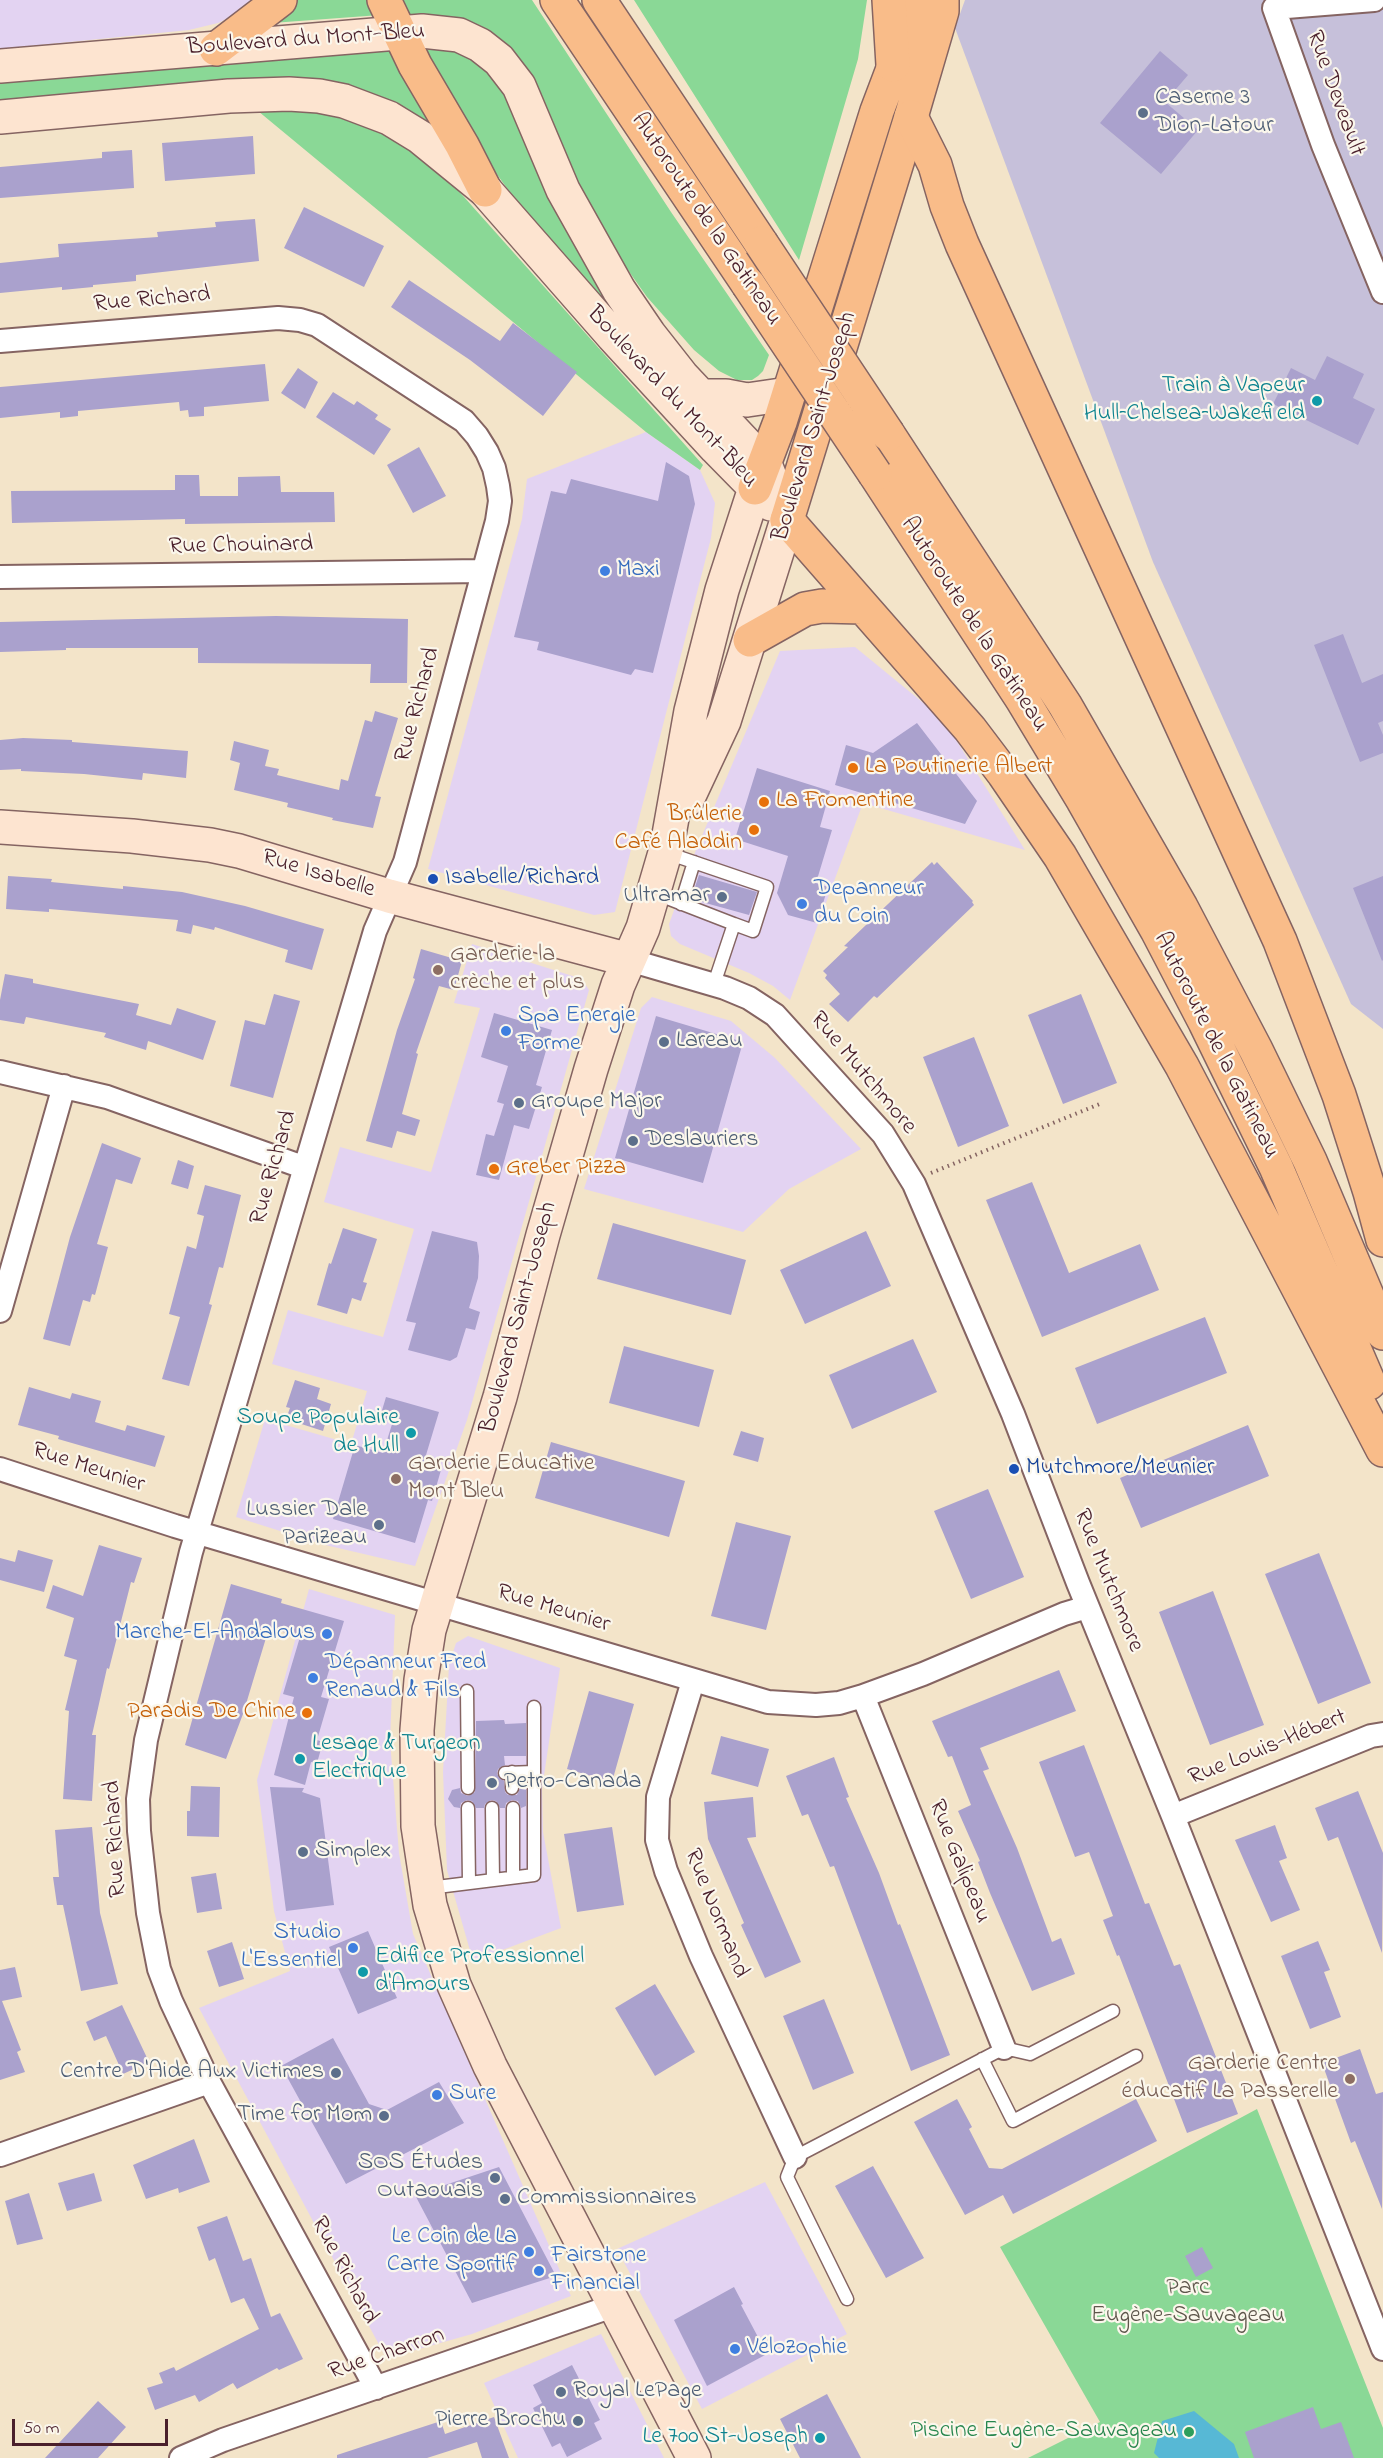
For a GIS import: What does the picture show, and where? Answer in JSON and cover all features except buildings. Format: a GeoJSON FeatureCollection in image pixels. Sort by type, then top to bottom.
{"type":"FeatureCollection","features":[{"type":"Feature","properties":{"kind":"main road"},"geometry":{"type":"LineString","coordinates":[[216,49],[280,0]]}},
{"type":"Feature","properties":{"kind":"main road"},"geometry":{"type":"LineString","coordinates":[[384,0],[398,33],[486,190]]}},
{"type":"Feature","properties":{"kind":"main road","name":"Autoroute de la Gatineau"},"geometry":{"type":"LineString","coordinates":[[557,0],[875,474],[1028,708],[1083,800],[1157,930],[1272,1157],[1342,1317],[1383,1419]]}},
{"type":"Feature","properties":{"kind":"main road","name":"Autoroute de la Gatineau"},"geometry":{"type":"LineString","coordinates":[[599,0],[1065,705],[1186,915],[1256,1050],[1310,1161],[1383,1333]]}},
{"type":"Feature","properties":{"kind":"main road"},"geometry":{"type":"LineString","coordinates":[[889,0],[893,66]]}},
{"type":"Feature","properties":{"kind":"main road","name":"Boulevard Saint-Joseph"},"geometry":{"type":"LineString","coordinates":[[760,476],[893,66],[919,0]]}},
{"type":"Feature","properties":{"kind":"main road","name":"Boulevard Saint-Joseph"},"geometry":{"type":"LineString","coordinates":[[787,520],[911,117],[942,11],[942,0]]}},
{"type":"Feature","properties":{"kind":"main road"},"geometry":{"type":"LineString","coordinates":[[911,117],[935,165],[947,206],[962,244],[1280,941],[1339,1095],[1383,1240]]}},
{"type":"Feature","properties":{"kind":"main road"},"geometry":{"type":"LineString","coordinates":[[787,520],[975,736],[1024,802],[1065,863],[1182,1066],[1383,1450]]}},
{"type":"Feature","properties":{"kind":"main road"},"geometry":{"type":"LineString","coordinates":[[750,640],[805,609],[822,606],[862,607]]}},
{"type":"Feature","properties":{"kind":"street","name":"Rue Deveault"},"geometry":{"type":"LineString","coordinates":[[1374,0],[1274,8],[1323,145],[1383,292]]}},
{"type":"Feature","properties":{"kind":"street","name":"Boulevard du Mont-Bleu"},"geometry":{"type":"LineString","coordinates":[[0,66],[434,31],[459,35],[480,45],[507,68],[525,98],[563,190],[601,261],[649,334],[700,396],[760,476],[787,520]]}},
{"type":"Feature","properties":{"kind":"street","name":"Boulevard du Mont-Bleu"},"geometry":{"type":"LineString","coordinates":[[0,117],[255,94],[319,96],[359,106],[405,127],[486,190],[605,328],[716,448],[760,476]]}},
{"type":"Feature","properties":{"kind":"street","name":"Rue Richard"},"geometry":{"type":"LineString","coordinates":[[0,341],[278,318],[300,320],[317,325],[464,422],[477,436],[494,468],[500,501],[497,521],[405,862],[375,931],[303,1167],[197,1532],[146,1740],[141,1769],[139,1831],[148,1913],[159,1969],[171,2001],[209,2082],[376,2388]]}},
{"type":"Feature","properties":{"kind":"street"},"geometry":{"type":"LineString","coordinates":[[700,396],[726,396],[747,400],[788,394]]}},
{"type":"Feature","properties":{"kind":"street","name":"Boulevard Saint-Joseph"},"geometry":{"type":"LineString","coordinates":[[693,2458],[613,2306],[470,2022],[440,1944],[418,1826],[417,1730],[421,1680],[429,1630],[500,1397],[543,1235],[588,1080],[618,985],[644,928],[667,899],[675,854],[692,711],[722,590],[760,476]]}},
{"type":"Feature","properties":{"kind":"street","name":"Boulevard Saint-Joseph"},"geometry":{"type":"LineString","coordinates":[[675,854],[724,721],[787,520]]}},
{"type":"Feature","properties":{"kind":"street","name":"Rue Chouinard"},"geometry":{"type":"LineString","coordinates":[[0,577],[483,571]]}},
{"type":"Feature","properties":{"kind":"street","name":"Rue Isabelle"},"geometry":{"type":"LineString","coordinates":[[0,827],[132,836],[210,845],[239,851],[389,896],[629,960]]}},
{"type":"Feature","properties":{"kind":"street","name":"Rue Mutchmore"},"geometry":{"type":"LineString","coordinates":[[629,960],[714,984],[749,998],[775,1015],[883,1134],[914,1184],[1013,1414],[1087,1607],[1173,1816],[1383,2349]]}},
{"type":"Feature","properties":{"kind":"street"},"geometry":{"type":"LineString","coordinates":[[0,1072],[107,1097],[303,1167]]}},
{"type":"Feature","properties":{"kind":"street"},"geometry":{"type":"LineString","coordinates":[[0,1311],[64,1086]]}},
{"type":"Feature","properties":{"kind":"street","name":"Rue Meunier"},"geometry":{"type":"LineString","coordinates":[[0,1469],[197,1532],[768,1702],[839,1703],[863,1696],[923,1674],[1064,1614],[1087,1607]]}},
{"type":"Feature","properties":{"kind":"street","name":"Rue Normand"},"geometry":{"type":"LineString","coordinates":[[693,1681],[658,1797],[657,1840],[666,1871],[701,1956],[795,2157]]}},
{"type":"Feature","properties":{"kind":"street","name":"Rue Galipeau"},"geometry":{"type":"LineString","coordinates":[[863,1696],[1004,2048]]}},
{"type":"Feature","properties":{"kind":"street","name":"Rue Louis-Hébert"},"geometry":{"type":"LineString","coordinates":[[1173,1816],[1371,1736],[1383,1734]]}},
{"type":"Feature","properties":{"kind":"street"},"geometry":{"type":"LineString","coordinates":[[0,2155],[209,2082]]}},
{"type":"Feature","properties":{"kind":"street","name":"Rue Charron"},"geometry":{"type":"LineString","coordinates":[[181,2458],[223,2440],[613,2306]]}},
{"type":"Feature","properties":{"kind":"lane"},"geometry":{"type":"LineString","coordinates":[[667,899],[703,907],[753,931],[767,887],[743,883],[714,874],[675,854]]}},
{"type":"Feature","properties":{"kind":"lane"},"geometry":{"type":"LineString","coordinates":[[714,984],[732,919]]}},
{"type":"Feature","properties":{"kind":"lane"},"geometry":{"type":"LineString","coordinates":[[467,1691],[472,1773],[468,1788]]}},
{"type":"Feature","properties":{"kind":"lane"},"geometry":{"type":"LineString","coordinates":[[428,1888],[534,1875],[534,1707]]}},
{"type":"Feature","properties":{"kind":"lane"},"geometry":{"type":"LineString","coordinates":[[512,1788],[508,1772],[534,1772]]}},
{"type":"Feature","properties":{"kind":"lane"},"geometry":{"type":"LineString","coordinates":[[468,1808],[469,1882]]}},
{"type":"Feature","properties":{"kind":"lane"},"geometry":{"type":"LineString","coordinates":[[492,1808],[493,1879]]}},
{"type":"Feature","properties":{"kind":"lane"},"geometry":{"type":"LineString","coordinates":[[513,1808],[513,1877]]}},
{"type":"Feature","properties":{"kind":"lane"},"geometry":{"type":"LineString","coordinates":[[846,2299],[787,2177],[795,2157],[1004,2048],[1030,2054],[1113,2011]]}},
{"type":"Feature","properties":{"kind":"lane"},"geometry":{"type":"LineString","coordinates":[[982,2059],[1013,2121],[1136,2056]]}},
{"type":"Feature","properties":{"kind":"path"},"geometry":{"type":"LineString","coordinates":[[930,1173],[1102,1103]]}},
{"type":"Feature","properties":{"kind":"shaded area"},"geometry":{"type":"Polygon","coordinates":[[[0,0],[257,0],[241,12],[218,23],[189,30],[0,49],[0,0]]]}},
{"type":"Feature","properties":{"kind":"shaded area"},"geometry":{"type":"Polygon","coordinates":[[[965,0],[1383,0],[1383,1029],[1351,1004],[1153,562],[955,28],[965,0]]]}},
{"type":"Feature","properties":{"kind":"shaded area"},"geometry":{"type":"Polygon","coordinates":[[[646,432],[700,470],[715,503],[711,538],[615,912],[594,915],[428,869],[522,519],[527,479],[646,432]]]}},
{"type":"Feature","properties":{"kind":"shaded area"},"geometry":{"type":"Polygon","coordinates":[[[855,647],[943,719],[1025,850],[863,803],[790,1000],[773,986],[749,973],[680,944],[671,936],[669,924],[696,850],[780,651],[855,647]]]}},
{"type":"Feature","properties":{"kind":"shaded area"},"geometry":{"type":"Polygon","coordinates":[[[472,944],[582,979],[589,990],[467,1420],[415,1566],[321,1544],[236,1517],[265,1419],[351,1444],[367,1391],[272,1364],[288,1310],[383,1337],[414,1229],[324,1202],[340,1147],[431,1172],[480,1008],[454,1003],[472,944]]]}},
{"type":"Feature","properties":{"kind":"shaded area"},"geometry":{"type":"Polygon","coordinates":[[[652,997],[731,1021],[775,1058],[861,1149],[789,1189],[743,1232],[584,1189],[641,1008],[652,997]]]}},
{"type":"Feature","properties":{"kind":"shaded area"},"geometry":{"type":"Polygon","coordinates":[[[309,1589],[395,1615],[390,1741],[399,1853],[413,1934],[571,2296],[472,2334],[398,2355],[384,2354],[199,2008],[290,1971],[274,1911],[257,1780],[309,1589]]]}},
{"type":"Feature","properties":{"kind":"shaded area"},"geometry":{"type":"Polygon","coordinates":[[[468,1636],[560,1668],[542,1789],[543,1832],[561,1928],[473,1961],[447,1870],[443,1772],[449,1665],[456,1643],[468,1636]]]}},
{"type":"Feature","properties":{"kind":"shaded area"},"geometry":{"type":"Polygon","coordinates":[[[765,2182],[847,2334],[702,2409],[617,2249],[765,2182]]]}},
{"type":"Feature","properties":{"kind":"shaded area"},"geometry":{"type":"Polygon","coordinates":[[[601,2334],[664,2458],[518,2458],[484,2383],[601,2334]]]}},
{"type":"Feature","properties":{"kind":"green space"},"geometry":{"type":"Polygon","coordinates":[[[290,0],[374,0],[380,15],[272,23],[290,0]]]}},
{"type":"Feature","properties":{"kind":"green space"},"geometry":{"type":"Polygon","coordinates":[[[399,0],[532,0],[671,212],[769,355],[763,371],[758,376],[752,380],[737,380],[719,371],[694,350],[647,297],[613,249],[576,184],[533,83],[513,52],[469,22],[449,16],[407,17],[399,0]]]}},
{"type":"Feature","properties":{"kind":"green space"},"geometry":{"type":"Polygon","coordinates":[[[634,0],[867,0],[858,59],[799,260],[634,0]]]}},
{"type":"Feature","properties":{"kind":"green space"},"geometry":{"type":"Polygon","coordinates":[[[430,40],[492,64],[609,292],[617,320],[534,226],[463,127],[416,42],[430,40]]]}},
{"type":"Feature","properties":{"kind":"green space"},"geometry":{"type":"Polygon","coordinates":[[[392,44],[437,123],[428,130],[402,110],[0,104],[0,78],[392,44]]]}},
{"type":"Feature","properties":{"kind":"green space"},"geometry":{"type":"Polygon","coordinates":[[[285,109],[325,113],[362,123],[397,139],[448,179],[703,465],[700,470],[646,432],[258,111],[285,109]]]}},
{"type":"Feature","properties":{"kind":"green space","name":"Parc Eugène-Sauvageau"},"geometry":{"type":"Polygon","coordinates":[[[1257,2109],[1383,2428],[1383,2458],[1028,2458],[1100,2422],[1000,2247],[1257,2109]]]}},
{"type":"Feature","properties":{"kind":"water","name":"Piscine Eugène-Sauvageau"},"geometry":{"type":"Polygon","coordinates":[[[1194,2411],[1234,2444],[1239,2458],[1159,2458],[1154,2453],[1162,2421],[1194,2411]]]}},
{"type":"Feature","properties":{"kind":"place","name":"Caserne 3 Dion-Latour"},"geometry":{"type":"Point","coordinates":[1143,113]}},
{"type":"Feature","properties":{"kind":"place","name":"Train à Vapeur Hull–Chelsea–Wakefield"},"geometry":{"type":"Point","coordinates":[1317,401]}},
{"type":"Feature","properties":{"kind":"place","name":"Maxi"},"geometry":{"type":"Point","coordinates":[605,571]}},
{"type":"Feature","properties":{"kind":"place","name":"La Poutinerie Albert"},"geometry":{"type":"Point","coordinates":[853,768]}},
{"type":"Feature","properties":{"kind":"place","name":"La Fromentine"},"geometry":{"type":"Point","coordinates":[764,802]}},
{"type":"Feature","properties":{"kind":"place","name":"Brûlerie Café Aladdin"},"geometry":{"type":"Point","coordinates":[754,830]}},
{"type":"Feature","properties":{"kind":"place","name":"Isabelle/Richard"},"geometry":{"type":"Point","coordinates":[433,879]}},
{"type":"Feature","properties":{"kind":"place","name":"Ultramar"},"geometry":{"type":"Point","coordinates":[722,897]}},
{"type":"Feature","properties":{"kind":"place","name":"Depanneur du Coin"},"geometry":{"type":"Point","coordinates":[802,904]}},
{"type":"Feature","properties":{"kind":"place","name":"Garderie la crèche et plus"},"geometry":{"type":"Point","coordinates":[438,970]}},
{"type":"Feature","properties":{"kind":"place","name":"Spa Energie Forme"},"geometry":{"type":"Point","coordinates":[506,1031]}},
{"type":"Feature","properties":{"kind":"place","name":"Lareau"},"geometry":{"type":"Point","coordinates":[664,1042]}},
{"type":"Feature","properties":{"kind":"place","name":"Groupe Major"},"geometry":{"type":"Point","coordinates":[519,1103]}},
{"type":"Feature","properties":{"kind":"place","name":"Deslauriers"},"geometry":{"type":"Point","coordinates":[633,1141]}},
{"type":"Feature","properties":{"kind":"place","name":"Greber Pizza"},"geometry":{"type":"Point","coordinates":[494,1169]}},
{"type":"Feature","properties":{"kind":"place","name":"Soupe Populaire de Hull"},"geometry":{"type":"Point","coordinates":[411,1433]}},
{"type":"Feature","properties":{"kind":"place","name":"Mutchmore/Meunier"},"geometry":{"type":"Point","coordinates":[1014,1469]}},
{"type":"Feature","properties":{"kind":"place","name":"Garderie Educative Mont Bleu"},"geometry":{"type":"Point","coordinates":[396,1479]}},
{"type":"Feature","properties":{"kind":"place","name":"Lussier Dale Parizeau"},"geometry":{"type":"Point","coordinates":[379,1525]}},
{"type":"Feature","properties":{"kind":"place","name":"Marche-El-Andalous"},"geometry":{"type":"Point","coordinates":[327,1634]}},
{"type":"Feature","properties":{"kind":"place","name":"Dépanneur Fred Renaud & Fils"},"geometry":{"type":"Point","coordinates":[313,1678]}},
{"type":"Feature","properties":{"kind":"place","name":"Paradis De Chine"},"geometry":{"type":"Point","coordinates":[307,1713]}},
{"type":"Feature","properties":{"kind":"place","name":"Lesage & Turgeon Electrique"},"geometry":{"type":"Point","coordinates":[300,1759]}},
{"type":"Feature","properties":{"kind":"place","name":"Petro-Canada"},"geometry":{"type":"Point","coordinates":[492,1783]}},
{"type":"Feature","properties":{"kind":"place","name":"Simplex"},"geometry":{"type":"Point","coordinates":[303,1852]}},
{"type":"Feature","properties":{"kind":"place","name":"Studio L'Essentiel"},"geometry":{"type":"Point","coordinates":[353,1948]}},
{"type":"Feature","properties":{"kind":"place","name":"Edifice Professionnel d'Amours"},"geometry":{"type":"Point","coordinates":[363,1972]}},
{"type":"Feature","properties":{"kind":"place","name":"Centre D'Aide Aux Victimes"},"geometry":{"type":"Point","coordinates":[336,2073]}},
{"type":"Feature","properties":{"kind":"place","name":"Garderie Centre éducatif La Passerelle"},"geometry":{"type":"Point","coordinates":[1350,2079]}},
{"type":"Feature","properties":{"kind":"place","name":"Sure"},"geometry":{"type":"Point","coordinates":[437,2095]}},
{"type":"Feature","properties":{"kind":"place","name":"Time for Mom"},"geometry":{"type":"Point","coordinates":[384,2116]}},
{"type":"Feature","properties":{"kind":"place","name":"SOS Études Outaouais"},"geometry":{"type":"Point","coordinates":[495,2178]}},
{"type":"Feature","properties":{"kind":"place","name":"Commissionnaires"},"geometry":{"type":"Point","coordinates":[505,2199]}},
{"type":"Feature","properties":{"kind":"place","name":"Le Coin de La Carte Sportif"},"geometry":{"type":"Point","coordinates":[529,2252]}},
{"type":"Feature","properties":{"kind":"place","name":"Fairstone Financial"},"geometry":{"type":"Point","coordinates":[539,2271]}},
{"type":"Feature","properties":{"kind":"place","name":"Vélozophie"},"geometry":{"type":"Point","coordinates":[735,2349]}},
{"type":"Feature","properties":{"kind":"place","name":"Royal LePage"},"geometry":{"type":"Point","coordinates":[561,2392]}},
{"type":"Feature","properties":{"kind":"place","name":"Pierre Brochu"},"geometry":{"type":"Point","coordinates":[578,2421]}},
{"type":"Feature","properties":{"kind":"place","name":"Piscine Eugène-Sauvageau"},"geometry":{"type":"Point","coordinates":[1189,2432]}},
{"type":"Feature","properties":{"kind":"place","name":"Le 700 St-Joseph"},"geometry":{"type":"Point","coordinates":[820,2438]}}]}
